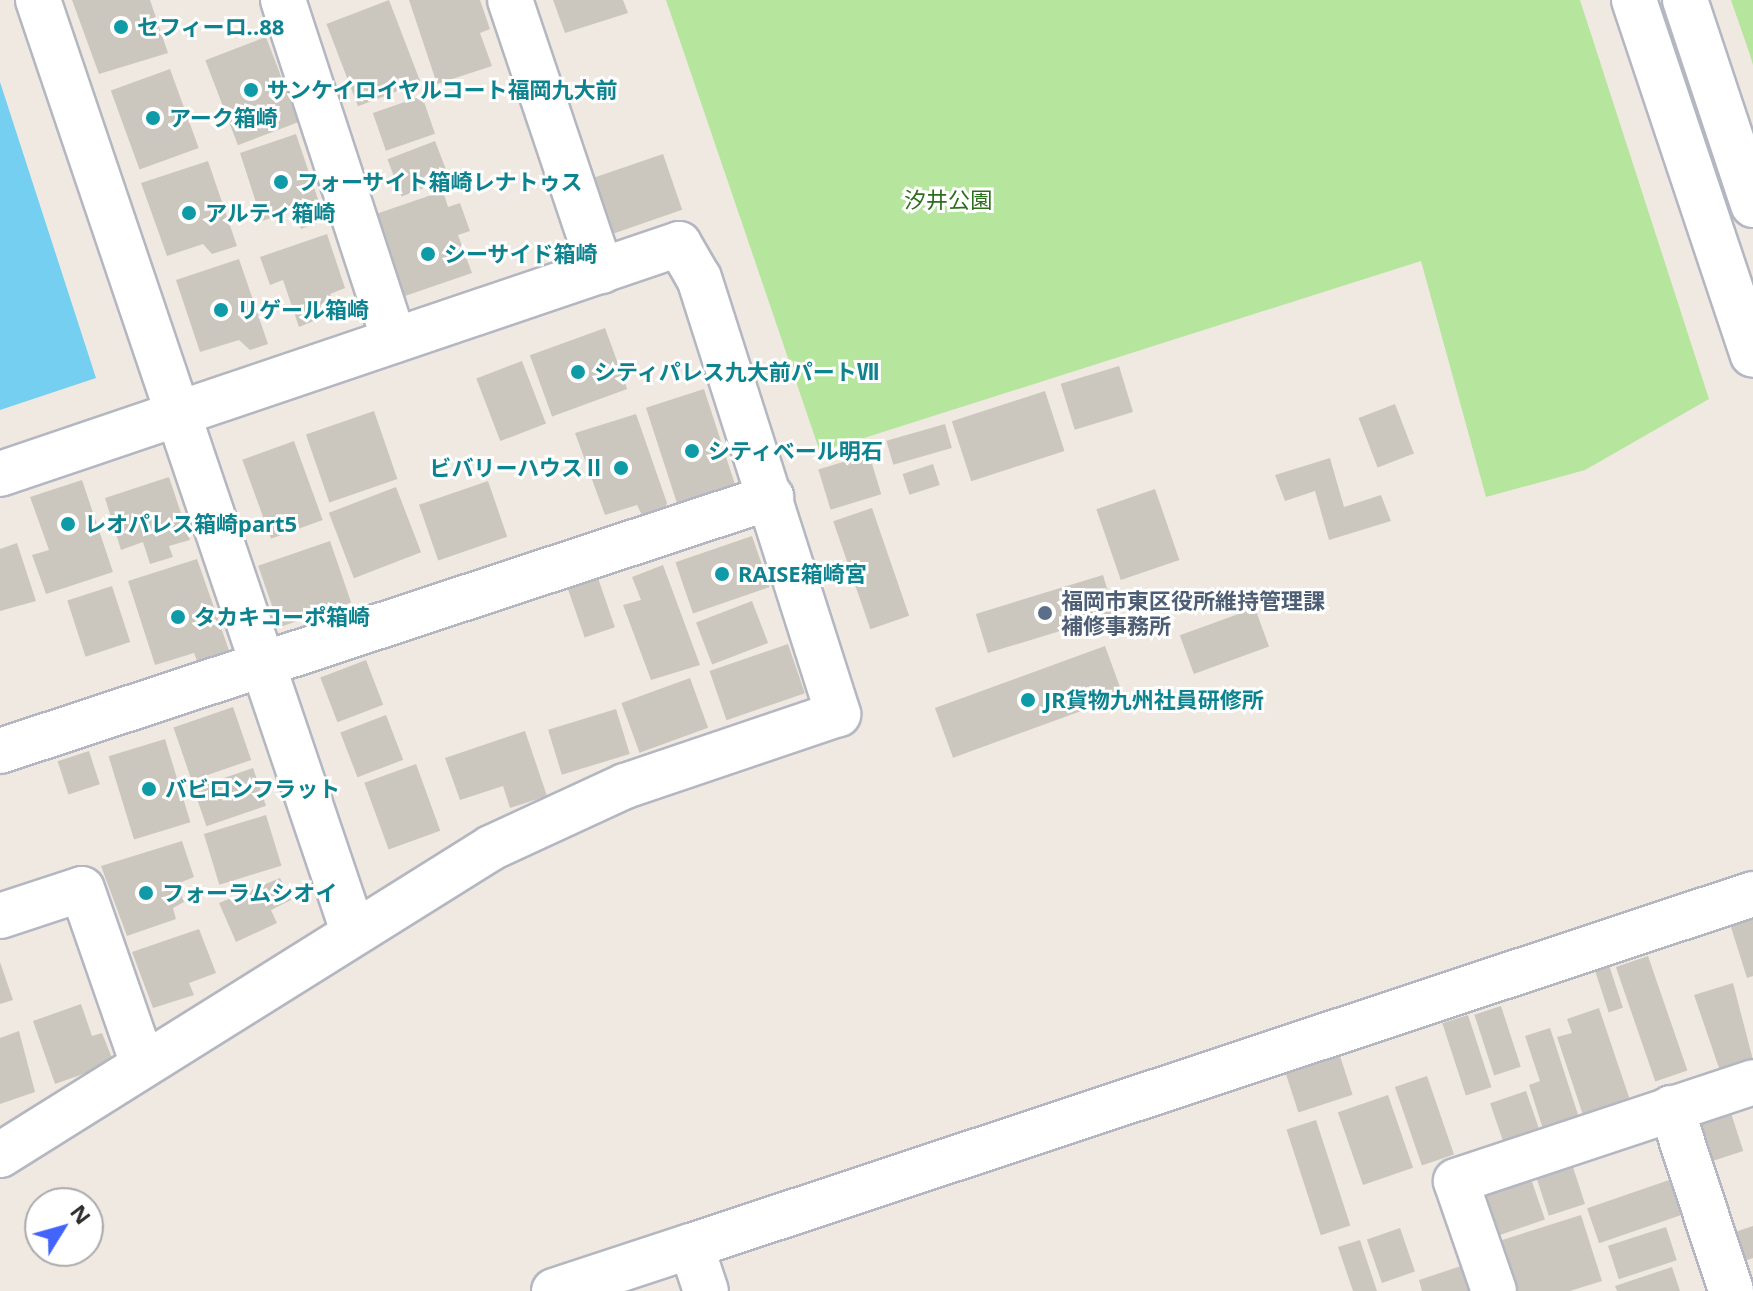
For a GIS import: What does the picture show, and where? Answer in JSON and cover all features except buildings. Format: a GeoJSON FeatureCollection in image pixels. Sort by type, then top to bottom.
{"type":"FeatureCollection","features":[{"type":"Feature","properties":{"kind":"street"},"geometry":{"type":"LineString","coordinates":[[38,0],[353,931]]}},
{"type":"Feature","properties":{"kind":"street"},"geometry":{"type":"LineString","coordinates":[[283,0],[394,340]]}},
{"type":"Feature","properties":{"kind":"street"},"geometry":{"type":"LineString","coordinates":[[510,0],[601,271]]}},
{"type":"Feature","properties":{"kind":"street"},"geometry":{"type":"LineString","coordinates":[[1688,9],[1753,205]]}},
{"type":"Feature","properties":{"kind":"street"},"geometry":{"type":"LineString","coordinates":[[1640,19],[1753,355]]}},
{"type":"Feature","properties":{"kind":"street"},"geometry":{"type":"LineString","coordinates":[[0,474],[679,244],[699,278],[838,714],[625,786],[491,848],[353,931],[0,1155]]}},
{"type":"Feature","properties":{"kind":"street"},"geometry":{"type":"LineString","coordinates":[[0,751],[771,497]]}},
{"type":"Feature","properties":{"kind":"street"},"geometry":{"type":"LineString","coordinates":[[0,916],[82,889],[143,1064]]}},
{"type":"Feature","properties":{"kind":"street"},"geometry":{"type":"LineString","coordinates":[[554,1291],[1753,894]]}},
{"type":"Feature","properties":{"kind":"street"},"geometry":{"type":"LineString","coordinates":[[1494,1291],[1456,1181],[1753,1082]]}},
{"type":"Feature","properties":{"kind":"street"},"geometry":{"type":"LineString","coordinates":[[1671,1108],[1731,1291]]}},
{"type":"Feature","properties":{"kind":"street"},"geometry":{"type":"LineString","coordinates":[[691,1246],[706,1291]]}},
{"type":"Feature","properties":{"kind":"green space","name":"汐井公園"},"geometry":{"type":"Polygon","coordinates":[[[666,0],[1580,0],[1709,399],[1585,470],[1486,497],[1421,261],[820,452],[666,0]]]}},
{"type":"Feature","properties":{"kind":"green space"},"geometry":{"type":"Polygon","coordinates":[[[1731,0],[1753,0],[1753,65],[1749,52],[1731,0]]]}},
{"type":"Feature","properties":{"kind":"water"},"geometry":{"type":"Polygon","coordinates":[[[0,82],[96,378],[0,410],[0,82]]]}},
{"type":"Feature","properties":{"kind":"place","name":"セフィーロ‥88"},"geometry":{"type":"Point","coordinates":[121,27]}},
{"type":"Feature","properties":{"kind":"place","name":"サンケイロイヤルコート福岡九大前"},"geometry":{"type":"Point","coordinates":[251,90]}},
{"type":"Feature","properties":{"kind":"place","name":"アーク箱崎"},"geometry":{"type":"Point","coordinates":[153,118]}},
{"type":"Feature","properties":{"kind":"place","name":"フォーサイト箱崎レナトゥス"},"geometry":{"type":"Point","coordinates":[281,182]}},
{"type":"Feature","properties":{"kind":"place","name":"アルティ箱崎"},"geometry":{"type":"Point","coordinates":[189,213]}},
{"type":"Feature","properties":{"kind":"place","name":"シーサイド箱崎"},"geometry":{"type":"Point","coordinates":[428,254]}},
{"type":"Feature","properties":{"kind":"place","name":"リゲール箱崎"},"geometry":{"type":"Point","coordinates":[221,310]}},
{"type":"Feature","properties":{"kind":"place","name":"シティパレス九大前パートⅦ"},"geometry":{"type":"Point","coordinates":[578,372]}},
{"type":"Feature","properties":{"kind":"place","name":"シティベール明石"},"geometry":{"type":"Point","coordinates":[692,451]}},
{"type":"Feature","properties":{"kind":"place","name":"ビバリーハウスⅡ"},"geometry":{"type":"Point","coordinates":[621,468]}},
{"type":"Feature","properties":{"kind":"place","name":"レオパレス箱崎part5"},"geometry":{"type":"Point","coordinates":[68,524]}},
{"type":"Feature","properties":{"kind":"place","name":"RAISE箱崎宮"},"geometry":{"type":"Point","coordinates":[722,574]}},
{"type":"Feature","properties":{"kind":"place","name":"福岡市東区役所維持管理課 補修事務所"},"geometry":{"type":"Point","coordinates":[1045,613]}},
{"type":"Feature","properties":{"kind":"place","name":"タカキコーポ箱崎"},"geometry":{"type":"Point","coordinates":[178,617]}},
{"type":"Feature","properties":{"kind":"place","name":"JR貨物九州社員研修所"},"geometry":{"type":"Point","coordinates":[1028,700]}},
{"type":"Feature","properties":{"kind":"place","name":"バビロンフラット"},"geometry":{"type":"Point","coordinates":[149,789]}},
{"type":"Feature","properties":{"kind":"place","name":"フォーラムシオイ"},"geometry":{"type":"Point","coordinates":[146,893]}}]}
